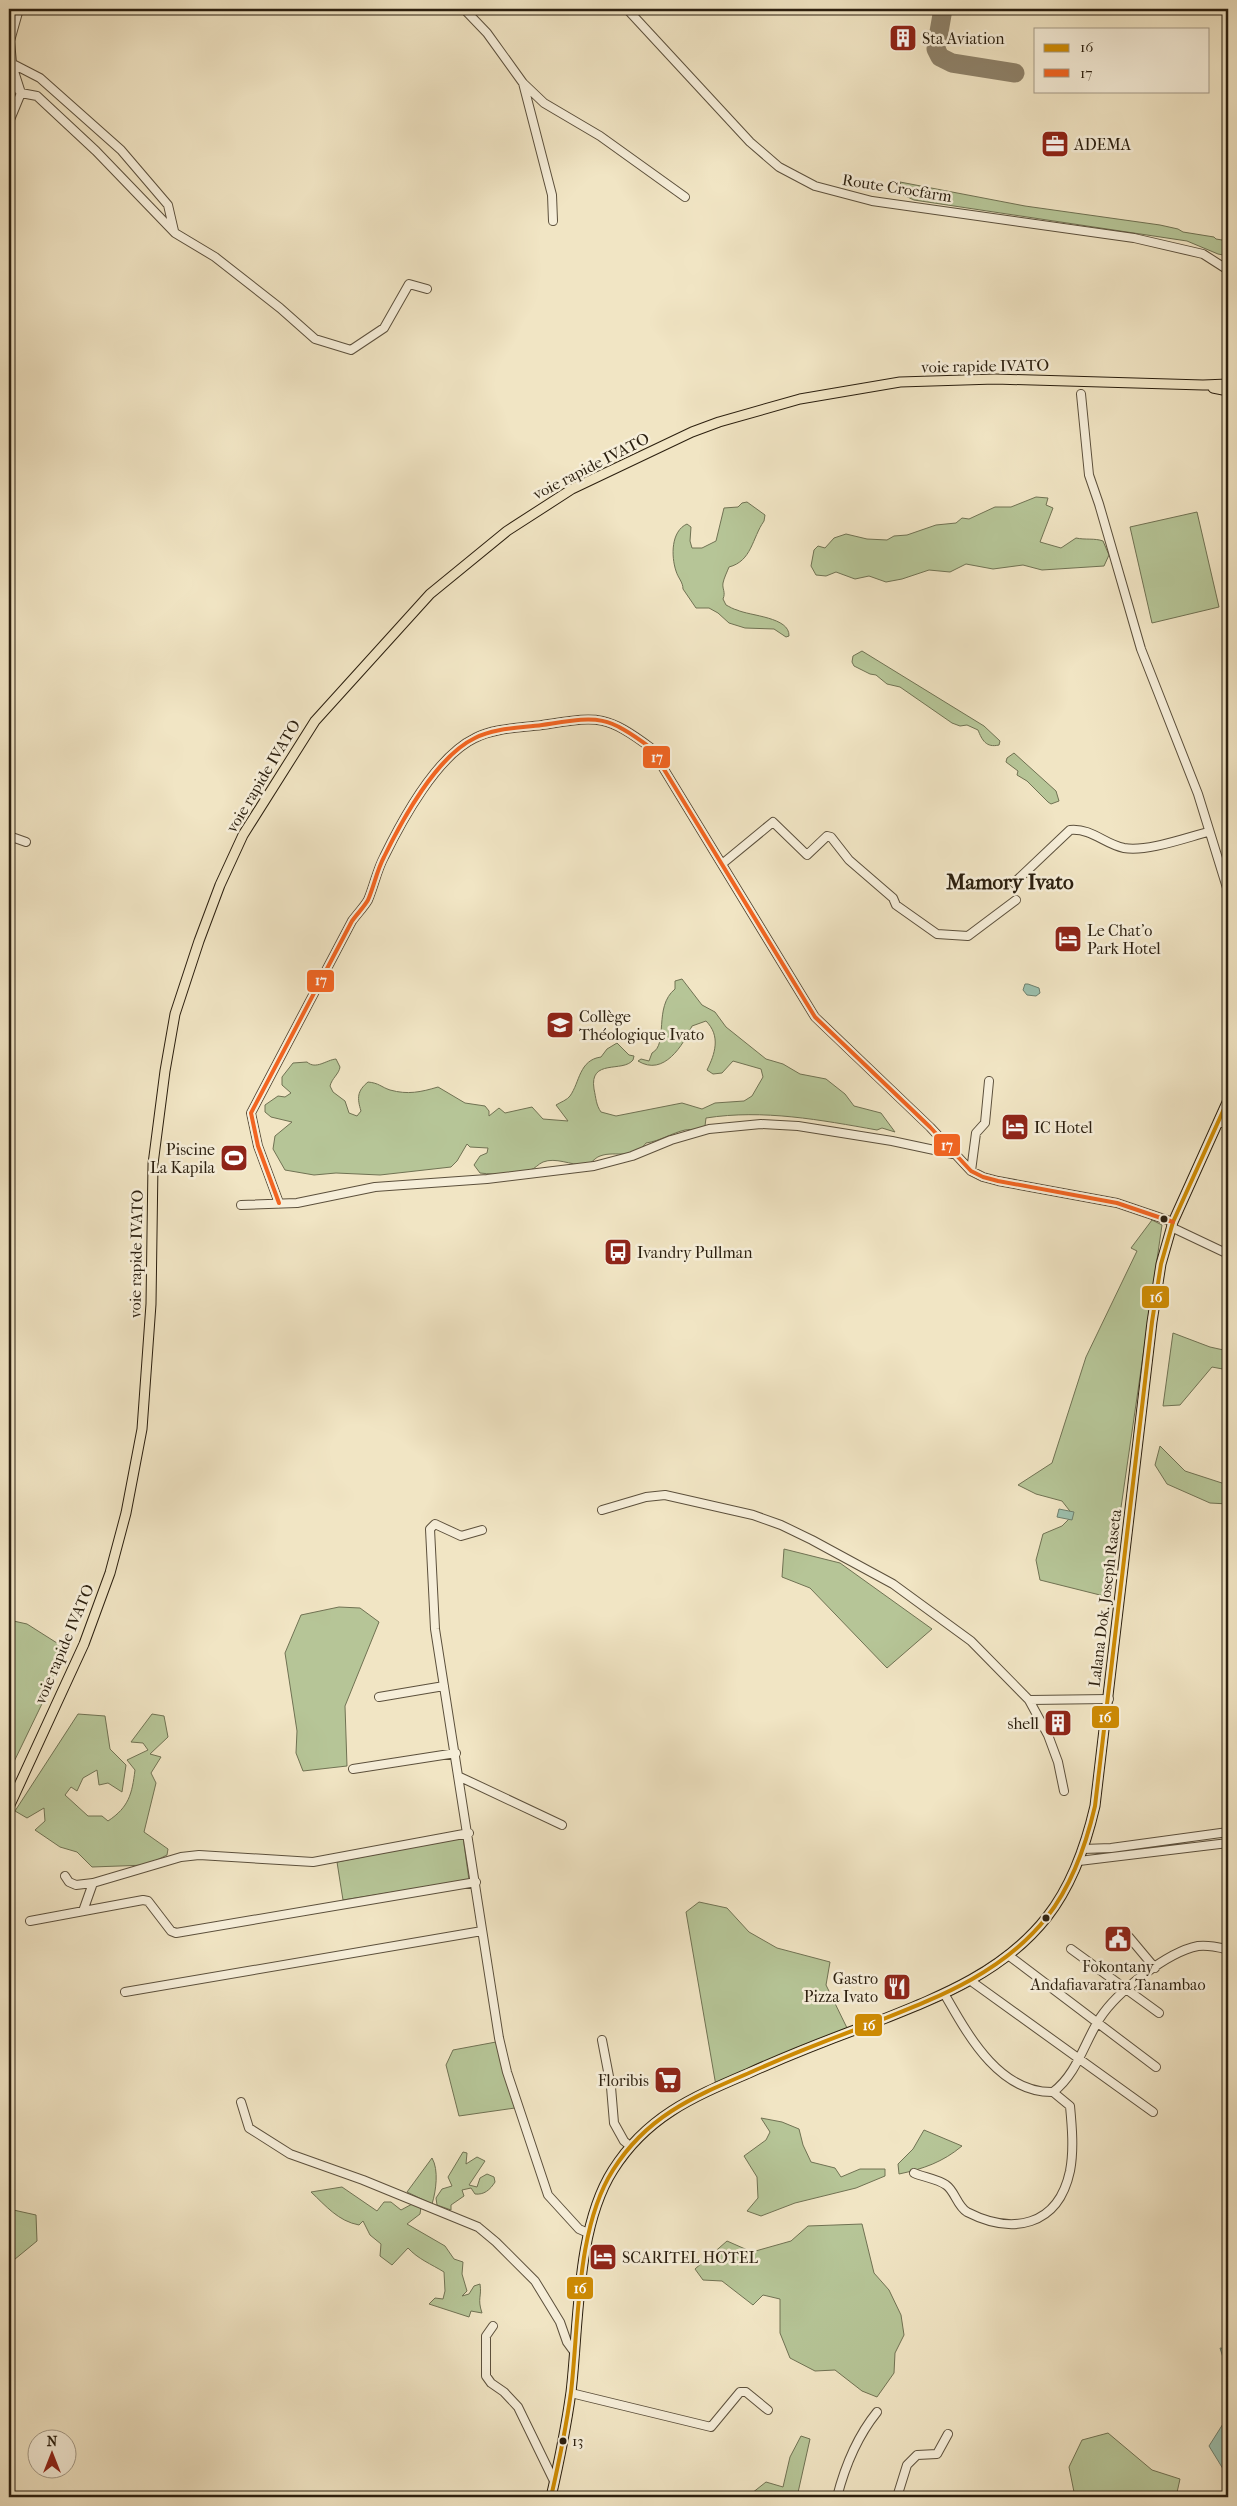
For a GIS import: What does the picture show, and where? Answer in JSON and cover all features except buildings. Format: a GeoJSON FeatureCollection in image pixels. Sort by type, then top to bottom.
{"type":"FeatureCollection","features":[{"type":"Feature","properties":{"kind":"main road","name":"voie rapide IVATO"},"geometry":{"type":"LineString","coordinates":[[9,1807],[84,1644],[110,1573],[126,1513],[142,1429],[151,1304],[153,1164],[165,1070],[175,1014],[220,885],[240,844],[315,721],[430,594],[507,531],[572,489],[692,432],[719,422],[800,399],[900,382],[995,379],[1202,385]]}},
{"type":"Feature","properties":{"kind":"main road"},"geometry":{"type":"LineString","coordinates":[[1202,385],[1228,384]]}},
{"type":"Feature","properties":{"kind":"main road"},"geometry":{"type":"LineString","coordinates":[[1202,385],[1228,392]]}},
{"type":"Feature","properties":{"kind":"main road","name":"Lalana Dok. Joseph Raseta"},"geometry":{"type":"LineString","coordinates":[[551,2497],[570,2393],[588,2233],[598,2195],[630,2146],[676,2106],[716,2086],[945,1995],[990,1970],[1046,1918],[1065,1890],[1083,1849],[1095,1806],[1152,1322],[1161,1264],[1172,1225],[1228,1100]]}},
{"type":"Feature","properties":{"kind":"street"},"geometry":{"type":"LineString","coordinates":[[9,122],[21,93],[10,61],[10,41],[19,9]]}},
{"type":"Feature","properties":{"kind":"street"},"geometry":{"type":"LineString","coordinates":[[464,9],[487,33],[504,60],[523,83],[544,103],[600,136],[685,197]]}},
{"type":"Feature","properties":{"kind":"street","name":"Route Crocfarm"},"geometry":{"type":"LineString","coordinates":[[627,9],[750,142],[779,167],[815,186],[839,194],[872,201],[1175,246],[1204,254],[1228,270]]}},
{"type":"Feature","properties":{"kind":"street"},"geometry":{"type":"LineString","coordinates":[[10,61],[40,78],[121,150],[168,204],[175,233]]}},
{"type":"Feature","properties":{"kind":"street"},"geometry":{"type":"LineString","coordinates":[[9,78],[21,93],[37,96],[96,151],[175,233],[215,258],[280,308],[315,339],[350,350],[384,328],[409,284],[427,289]]}},
{"type":"Feature","properties":{"kind":"street"},"geometry":{"type":"LineString","coordinates":[[523,83],[552,195],[553,221]]}},
{"type":"Feature","properties":{"kind":"street"},"geometry":{"type":"LineString","coordinates":[[1081,394],[1089,475],[1141,649],[1195,785],[1208,832],[1228,891]]}},
{"type":"Feature","properties":{"kind":"street"},"geometry":{"type":"LineString","coordinates":[[279,1203],[258,1146],[251,1113],[352,921],[367,902],[383,858],[400,827],[443,761],[454,749],[476,737],[498,730],[581,719],[603,719],[624,728],[651,748],[815,1017],[930,1127],[953,1154],[971,1171],[983,1178],[1117,1203],[1172,1225],[1228,1254]]}},
{"type":"Feature","properties":{"kind":"street"},"geometry":{"type":"LineString","coordinates":[[722,864],[773,822],[807,855],[827,836],[831,837],[849,860],[893,898],[896,905],[937,934],[968,936],[1016,900]]}},
{"type":"Feature","properties":{"kind":"street"},"geometry":{"type":"LineString","coordinates":[[1014,883],[1070,830],[1088,831],[1118,846],[1137,848],[1208,832]]}},
{"type":"Feature","properties":{"kind":"street"},"geometry":{"type":"LineString","coordinates":[[9,836],[26,842]]}},
{"type":"Feature","properties":{"kind":"street"},"geometry":{"type":"LineString","coordinates":[[971,1171],[976,1133],[985,1123],[989,1081]]}},
{"type":"Feature","properties":{"kind":"street"},"geometry":{"type":"LineString","coordinates":[[1218,1123],[1228,1123]]}},
{"type":"Feature","properties":{"kind":"street"},"geometry":{"type":"LineString","coordinates":[[241,1205],[297,1203],[375,1188],[487,1179],[594,1166],[632,1156],[671,1140],[709,1129],[761,1124],[798,1126],[892,1141],[953,1154]]}},
{"type":"Feature","properties":{"kind":"street"},"geometry":{"type":"LineString","coordinates":[[602,1510],[646,1497],[665,1495],[752,1515],[781,1525],[893,1584],[928,1608],[988,1656],[1012,1684],[1029,1700],[1048,1735],[1058,1762],[1064,1791]]}},
{"type":"Feature","properties":{"kind":"street"},"geometry":{"type":"LineString","coordinates":[[482,1530],[461,1536],[435,1524],[430,1529],[435,1629],[469,1833],[499,2038],[508,2072],[548,2195],[579,2229],[588,2233]]}},
{"type":"Feature","properties":{"kind":"street"},"geometry":{"type":"LineString","coordinates":[[379,1697],[444,1686]]}},
{"type":"Feature","properties":{"kind":"street"},"geometry":{"type":"LineString","coordinates":[[1029,1700],[1109,1699]]}},
{"type":"Feature","properties":{"kind":"street"},"geometry":{"type":"LineString","coordinates":[[352,1769],[456,1753]]}},
{"type":"Feature","properties":{"kind":"street"},"geometry":{"type":"LineString","coordinates":[[460,1778],[562,1825]]}},
{"type":"Feature","properties":{"kind":"street"},"geometry":{"type":"LineString","coordinates":[[1083,1849],[1111,1848],[1228,1832]]}},
{"type":"Feature","properties":{"kind":"street"},"geometry":{"type":"LineString","coordinates":[[65,1876],[69,1882],[76,1885],[93,1883],[182,1856],[199,1855],[313,1862],[469,1833]]}},
{"type":"Feature","properties":{"kind":"street"},"geometry":{"type":"LineString","coordinates":[[1078,1861],[1228,1842]]}},
{"type":"Feature","properties":{"kind":"street"},"geometry":{"type":"LineString","coordinates":[[30,1921],[148,1901],[171,1931],[176,1933],[476,1882]]}},
{"type":"Feature","properties":{"kind":"street"},"geometry":{"type":"LineString","coordinates":[[83,1911],[93,1883]]}},
{"type":"Feature","properties":{"kind":"street"},"geometry":{"type":"LineString","coordinates":[[125,1992],[482,1931]]}},
{"type":"Feature","properties":{"kind":"street"},"geometry":{"type":"LineString","coordinates":[[1129,1937],[1155,1968]]}},
{"type":"Feature","properties":{"kind":"street"},"geometry":{"type":"LineString","coordinates":[[1053,2092],[1069,2076],[1098,2021],[1116,1999],[1155,1968],[1176,1955],[1198,1946],[1227,1950],[1228,1939]]}},
{"type":"Feature","properties":{"kind":"street"},"geometry":{"type":"LineString","coordinates":[[1071,1949],[1159,2013]]}},
{"type":"Feature","properties":{"kind":"street"},"geometry":{"type":"LineString","coordinates":[[1008,1955],[1156,2066]]}},
{"type":"Feature","properties":{"kind":"street"},"geometry":{"type":"LineString","coordinates":[[971,1981],[1153,2112]]}},
{"type":"Feature","properties":{"kind":"street"},"geometry":{"type":"LineString","coordinates":[[914,2173],[946,2185],[964,2210],[989,2222],[1019,2226],[1040,2218],[1057,2202],[1070,2171],[1072,2133],[1070,2106],[1053,2092],[1030,2089],[1005,2075],[992,2063],[965,2030],[945,1995]]}},
{"type":"Feature","properties":{"kind":"street"},"geometry":{"type":"LineString","coordinates":[[602,2040],[611,2087],[614,2123],[624,2141],[630,2146]]}},
{"type":"Feature","properties":{"kind":"street"},"geometry":{"type":"LineString","coordinates":[[241,2102],[249,2128],[290,2154],[363,2180],[478,2227],[535,2281],[560,2322],[567,2342],[575,2353]]}},
{"type":"Feature","properties":{"kind":"street"},"geometry":{"type":"LineString","coordinates":[[493,2326],[486,2336],[486,2376],[491,2383],[504,2392],[518,2407],[554,2481]]}},
{"type":"Feature","properties":{"kind":"street"},"geometry":{"type":"LineString","coordinates":[[570,2393],[711,2427],[740,2392],[746,2392],[768,2410]]}},
{"type":"Feature","properties":{"kind":"street"},"geometry":{"type":"LineString","coordinates":[[836,2497],[845,2464],[867,2424],[877,2412]]}},
{"type":"Feature","properties":{"kind":"street"},"geometry":{"type":"LineString","coordinates":[[897,2497],[907,2465],[916,2454],[937,2454],[948,2434]]}},
{"type":"Feature","properties":{"kind":"shaded area"},"geometry":{"type":"Polygon","coordinates":[[[900,182],[1025,206],[1160,225],[1183,232],[1214,237],[1228,241],[1228,256],[1218,254],[1187,241],[914,200],[903,195],[900,182]]]}},
{"type":"Feature","properties":{"kind":"shaded area"},"geometry":{"type":"Polygon","coordinates":[[[1036,497],[1048,498],[1046,505],[1053,508],[1040,542],[1061,548],[1076,538],[1103,541],[1109,555],[1104,566],[1042,570],[1023,565],[993,569],[966,564],[950,572],[929,570],[886,582],[869,576],[855,579],[836,572],[826,576],[816,575],[811,566],[814,550],[818,546],[825,548],[834,538],[846,534],[867,539],[887,540],[894,536],[907,535],[936,525],[956,523],[962,518],[969,519],[995,507],[1011,507],[1036,497]]]}},
{"type":"Feature","properties":{"kind":"shaded area"},"geometry":{"type":"Polygon","coordinates":[[[747,502],[765,515],[764,521],[747,554],[737,564],[729,567],[723,583],[723,599],[726,605],[733,609],[768,618],[783,625],[788,630],[789,636],[786,637],[774,629],[745,628],[729,623],[709,608],[696,608],[683,589],[676,571],[673,551],[675,538],[682,527],[687,524],[691,527],[690,541],[692,548],[702,548],[716,541],[724,508],[738,507],[742,503],[747,502]]]}},
{"type":"Feature","properties":{"kind":"shaded area"},"geometry":{"type":"Polygon","coordinates":[[[1197,512],[1219,607],[1152,623],[1130,527],[1197,512]]]}},
{"type":"Feature","properties":{"kind":"shaded area"},"geometry":{"type":"Polygon","coordinates":[[[862,651],[984,726],[1000,741],[999,745],[988,744],[983,740],[978,730],[967,725],[960,726],[952,723],[900,687],[887,684],[876,675],[854,666],[852,662],[853,656],[862,651]]]}},
{"type":"Feature","properties":{"kind":"shaded area"},"geometry":{"type":"Polygon","coordinates":[[[1014,753],[1056,791],[1059,801],[1051,804],[1027,781],[1017,775],[1018,771],[1006,762],[1007,758],[1014,753]]]}},
{"type":"Feature","properties":{"kind":"shaded area"},"geometry":{"type":"Polygon","coordinates":[[[682,979],[702,1005],[715,1012],[726,1027],[766,1059],[783,1064],[800,1074],[826,1079],[845,1094],[854,1106],[881,1113],[895,1132],[882,1128],[877,1130],[770,1115],[706,1118],[705,1126],[698,1129],[680,1131],[646,1143],[636,1152],[606,1154],[584,1165],[548,1161],[532,1169],[505,1174],[480,1173],[474,1165],[480,1156],[487,1153],[488,1148],[470,1147],[467,1144],[451,1167],[380,1175],[336,1173],[314,1175],[285,1170],[273,1149],[275,1136],[292,1122],[271,1117],[265,1112],[265,1105],[278,1096],[285,1097],[291,1093],[282,1085],[282,1077],[293,1063],[307,1062],[317,1065],[336,1059],[340,1067],[330,1086],[333,1092],[345,1101],[349,1113],[357,1116],[361,1111],[359,1102],[360,1092],[368,1082],[390,1090],[409,1093],[438,1087],[465,1103],[485,1106],[489,1111],[489,1116],[499,1108],[505,1113],[532,1107],[543,1119],[568,1121],[556,1105],[570,1096],[581,1072],[588,1062],[601,1057],[607,1049],[617,1043],[629,1055],[634,1056],[633,1060],[628,1064],[608,1068],[597,1073],[594,1079],[594,1089],[601,1112],[616,1116],[682,1103],[702,1109],[715,1103],[744,1101],[752,1096],[763,1077],[761,1069],[733,1061],[722,1073],[713,1074],[707,1070],[714,1051],[715,1039],[711,1027],[706,1021],[692,1026],[678,1050],[664,1062],[656,1065],[647,1065],[638,1061],[641,1059],[649,1061],[652,1053],[657,1048],[660,1042],[665,1005],[668,997],[675,989],[675,981],[682,979]]]}},
{"type":"Feature","properties":{"kind":"shaded area"},"geometry":{"type":"Polygon","coordinates":[[[1025,984],[1039,988],[1040,993],[1036,996],[1027,995],[1023,990],[1025,984]]]}},
{"type":"Feature","properties":{"kind":"shaded area"},"geometry":{"type":"Polygon","coordinates":[[[1152,1220],[1162,1225],[1108,1597],[1040,1580],[1036,1560],[1043,1534],[1062,1526],[1073,1515],[1062,1501],[1036,1494],[1018,1485],[1052,1463],[1086,1357],[1137,1251],[1131,1248],[1152,1220]]]}},
{"type":"Feature","properties":{"kind":"shaded area"},"geometry":{"type":"Polygon","coordinates":[[[1173,1333],[1210,1347],[1228,1351],[1228,1370],[1212,1367],[1180,1405],[1163,1406],[1173,1333]]]}},
{"type":"Feature","properties":{"kind":"shaded area"},"geometry":{"type":"Polygon","coordinates":[[[1160,1446],[1185,1471],[1228,1485],[1228,1504],[1210,1503],[1167,1484],[1155,1465],[1160,1446]]]}},
{"type":"Feature","properties":{"kind":"shaded area"},"geometry":{"type":"Polygon","coordinates":[[[1059,1509],[1074,1512],[1072,1520],[1057,1517],[1059,1509]]]}},
{"type":"Feature","properties":{"kind":"shaded area"},"geometry":{"type":"Polygon","coordinates":[[[784,1549],[840,1563],[932,1629],[887,1668],[810,1588],[782,1577],[784,1549]]]}},
{"type":"Feature","properties":{"kind":"shaded area"},"geometry":{"type":"Polygon","coordinates":[[[339,1607],[360,1608],[379,1622],[345,1706],[347,1766],[303,1771],[296,1753],[297,1731],[285,1653],[301,1615],[339,1607]]]}},
{"type":"Feature","properties":{"kind":"shaded area"},"geometry":{"type":"Polygon","coordinates":[[[9,1620],[27,1624],[68,1650],[9,1772],[9,1620]]]}},
{"type":"Feature","properties":{"kind":"shaded area"},"geometry":{"type":"Polygon","coordinates":[[[78,1714],[105,1716],[110,1749],[126,1765],[122,1792],[108,1783],[99,1785],[97,1770],[83,1778],[77,1791],[71,1787],[65,1795],[88,1816],[102,1816],[108,1821],[121,1810],[131,1793],[135,1770],[127,1760],[148,1750],[143,1743],[131,1742],[152,1714],[164,1716],[168,1737],[150,1754],[161,1757],[151,1773],[156,1783],[144,1832],[168,1849],[167,1855],[147,1865],[92,1867],[77,1852],[60,1847],[35,1830],[45,1821],[44,1808],[27,1818],[15,1811],[78,1714]]]}},
{"type":"Feature","properties":{"kind":"shaded area"},"geometry":{"type":"Polygon","coordinates":[[[463,1837],[469,1880],[343,1900],[337,1862],[463,1837]]]}},
{"type":"Feature","properties":{"kind":"shaded area"},"geometry":{"type":"Polygon","coordinates":[[[699,1902],[727,1908],[749,1932],[777,1948],[830,1962],[826,1985],[849,2032],[716,2086],[686,1912],[699,1902]]]}},
{"type":"Feature","properties":{"kind":"shaded area"},"geometry":{"type":"Polygon","coordinates":[[[496,2042],[515,2108],[459,2116],[446,2065],[453,2050],[496,2042]]]}},
{"type":"Feature","properties":{"kind":"shaded area"},"geometry":{"type":"Polygon","coordinates":[[[761,2118],[782,2122],[799,2129],[803,2145],[811,2162],[835,2168],[841,2177],[860,2169],[885,2169],[885,2176],[856,2188],[795,2203],[761,2216],[747,2211],[758,2198],[757,2177],[744,2156],[766,2140],[770,2132],[761,2118]]]}},
{"type":"Feature","properties":{"kind":"shaded area"},"geometry":{"type":"Polygon","coordinates":[[[924,2130],[962,2146],[932,2164],[899,2174],[898,2164],[913,2149],[924,2130]]]}},
{"type":"Feature","properties":{"kind":"shaded area"},"geometry":{"type":"Polygon","coordinates":[[[463,2152],[467,2153],[466,2164],[477,2157],[485,2161],[469,2185],[477,2187],[480,2178],[487,2174],[494,2177],[495,2182],[489,2190],[481,2194],[475,2194],[471,2188],[462,2190],[464,2196],[451,2205],[451,2210],[437,2205],[436,2198],[442,2189],[452,2186],[448,2177],[463,2152]]]}},
{"type":"Feature","properties":{"kind":"shaded area"},"geometry":{"type":"Polygon","coordinates":[[[432,2158],[436,2168],[436,2187],[432,2204],[407,2192],[432,2158]]]}},
{"type":"Feature","properties":{"kind":"shaded area"},"geometry":{"type":"Polygon","coordinates":[[[342,2187],[377,2211],[384,2202],[391,2202],[401,2210],[414,2203],[421,2207],[420,2214],[407,2224],[445,2246],[454,2259],[463,2262],[462,2274],[467,2291],[462,2296],[469,2294],[474,2286],[480,2284],[482,2313],[471,2311],[469,2317],[429,2304],[435,2298],[443,2299],[445,2291],[444,2272],[420,2258],[408,2248],[392,2265],[380,2256],[381,2244],[370,2235],[363,2221],[359,2225],[345,2220],[311,2192],[342,2187]]]}},
{"type":"Feature","properties":{"kind":"shaded area"},"geometry":{"type":"Polygon","coordinates":[[[9,2209],[36,2215],[37,2241],[9,2264],[9,2209]]]}},
{"type":"Feature","properties":{"kind":"shaded area"},"geometry":{"type":"Polygon","coordinates":[[[862,2224],[874,2273],[889,2290],[901,2315],[904,2335],[895,2353],[894,2373],[877,2397],[862,2391],[835,2370],[815,2371],[790,2358],[780,2333],[780,2299],[763,2295],[753,2305],[722,2281],[703,2280],[695,2269],[727,2241],[752,2252],[791,2241],[808,2226],[862,2224]]]}},
{"type":"Feature","properties":{"kind":"shaded area"},"geometry":{"type":"Polygon","coordinates":[[[1220,2348],[1228,2349],[1228,2373],[1220,2348]]]}},
{"type":"Feature","properties":{"kind":"shaded area"},"geometry":{"type":"Polygon","coordinates":[[[1228,2416],[1228,2477],[1209,2446],[1228,2416]]]}},
{"type":"Feature","properties":{"kind":"shaded area"},"geometry":{"type":"Polygon","coordinates":[[[1108,2433],[1152,2470],[1180,2479],[1176,2497],[1075,2497],[1069,2467],[1082,2440],[1108,2433]]]}},
{"type":"Feature","properties":{"kind":"shaded area"},"geometry":{"type":"Polygon","coordinates":[[[801,2436],[810,2439],[797,2497],[769,2494],[764,2497],[747,2497],[766,2482],[783,2487],[790,2457],[801,2436]]]}},
{"type":"Feature","properties":{"kind":"taxiway"},"geometry":{"type":"LineString","coordinates":[[943,9],[936,49],[940,57],[952,63],[1015,73]]}},
{"type":"Feature","properties":{"kind":"transit line","name":"17"},"geometry":{"type":"LineString","coordinates":[[279,1203],[258,1146],[251,1113],[352,921],[368,900],[382,862],[400,825],[422,790],[447,759],[461,747],[482,735],[507,729],[576,720],[600,720],[622,729],[651,748],[815,1017],[930,1127],[971,1171],[998,1181],[1117,1203],[1173,1222]]}},
{"type":"Feature","properties":{"kind":"transit line","name":"16"},"geometry":{"type":"LineString","coordinates":[[551,2497],[571,2392],[581,2277],[592,2220],[601,2193],[626,2151],[656,2122],[690,2100],[779,2060],[943,1994],[989,1969],[1029,1937],[1056,1905],[1071,1878],[1082,1850],[1095,1806],[1152,1322],[1161,1264],[1173,1222],[1228,1100]]}},
{"type":"Feature","properties":{"kind":"place","name":"Sta Aviation"},"geometry":{"type":"Point","coordinates":[903,38]}},
{"type":"Feature","properties":{"kind":"place","name":"ADEMA"},"geometry":{"type":"Point","coordinates":[1055,144]}},
{"type":"Feature","properties":{"kind":"place","name":"Le Chat'o Park Hotel"},"geometry":{"type":"Point","coordinates":[1068,939]}},
{"type":"Feature","properties":{"kind":"place","name":"Collège Théologique Ivato"},"geometry":{"type":"Point","coordinates":[560,1025]}},
{"type":"Feature","properties":{"kind":"place","name":"IC Hotel"},"geometry":{"type":"Point","coordinates":[1015,1127]}},
{"type":"Feature","properties":{"kind":"place","name":"Piscine La Kapila"},"geometry":{"type":"Point","coordinates":[234,1158]}},
{"type":"Feature","properties":{"kind":"place","name":"Ivandry Pullman"},"geometry":{"type":"Point","coordinates":[618,1252]}},
{"type":"Feature","properties":{"kind":"place","name":"shell"},"geometry":{"type":"Point","coordinates":[1058,1723]}},
{"type":"Feature","properties":{"kind":"place","name":"Fokontany Andafiavaratra Tanambao"},"geometry":{"type":"Point","coordinates":[1118,1939]}},
{"type":"Feature","properties":{"kind":"place","name":"Gastro Pizza Ivato"},"geometry":{"type":"Point","coordinates":[897,1987]}},
{"type":"Feature","properties":{"kind":"place","name":"Floribis"},"geometry":{"type":"Point","coordinates":[668,2080]}},
{"type":"Feature","properties":{"kind":"place","name":"SCARITEL HOTEL"},"geometry":{"type":"Point","coordinates":[603,2257]}},
{"type":"Feature","properties":{"kind":"place","name":"13"},"geometry":{"type":"Point","coordinates":[563,2441]}},
{"type":"Feature","properties":{"kind":"district","name":"Mamory Ivato"},"geometry":{"type":"Point","coordinates":[1010,882]}}]}
